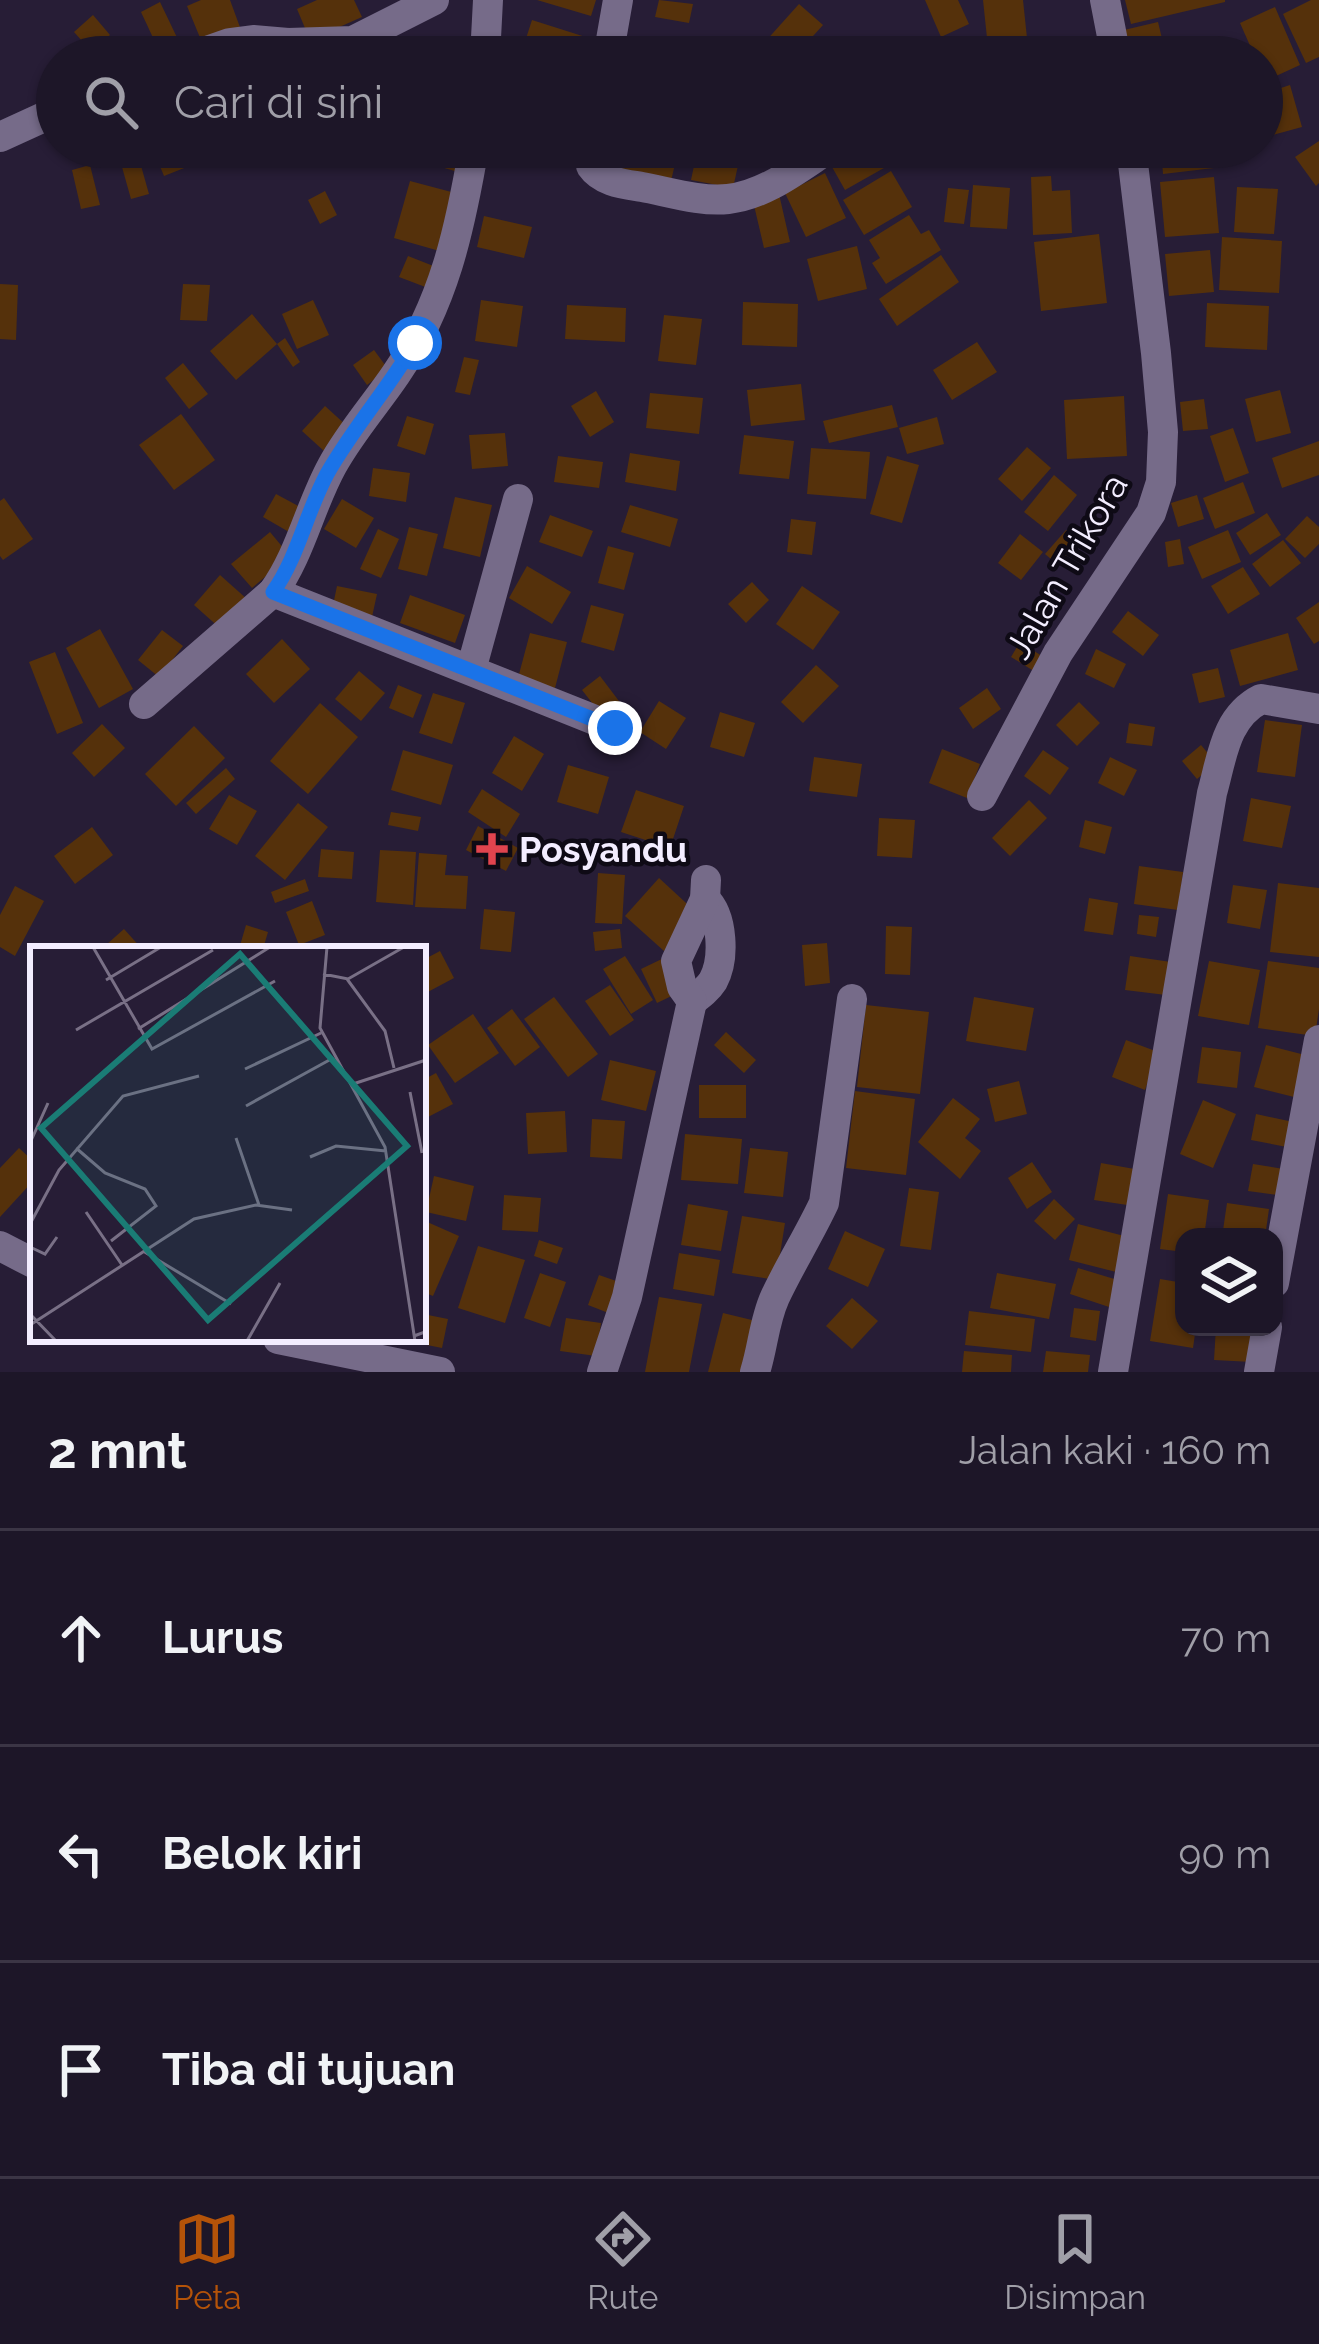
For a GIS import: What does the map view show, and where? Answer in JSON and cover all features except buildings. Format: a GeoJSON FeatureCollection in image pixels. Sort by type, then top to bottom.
{"type":"FeatureCollection","features":[{"type":"Feature","properties":{"kind":"street"},"geometry":{"type":"LineString","coordinates":[[363,36],[434,0]]}},
{"type":"Feature","properties":{"kind":"street"},"geometry":{"type":"LineString","coordinates":[[486,36],[488,0]]}},
{"type":"Feature","properties":{"kind":"street"},"geometry":{"type":"LineString","coordinates":[[612,36],[618,0]]}},
{"type":"Feature","properties":{"kind":"street"},"geometry":{"type":"LineString","coordinates":[[1105,0],[1113,36]]}},
{"type":"Feature","properties":{"kind":"street"},"geometry":{"type":"LineString","coordinates":[[0,137],[36,121]]}},
{"type":"Feature","properties":{"kind":"street"},"geometry":{"type":"LineString","coordinates":[[145,704],[273,592],[338,454],[398,373],[442,290],[470,168]]}},
{"type":"Feature","properties":{"kind":"street"},"geometry":{"type":"LineString","coordinates":[[593,168],[620,184],[728,199],[798,168]]}},
{"type":"Feature","properties":{"kind":"street","name":"Jalan Trikora"},"geometry":{"type":"LineString","coordinates":[[982,796],[1058,653],[1151,513],[1161,482],[1163,432],[1134,168]]}},
{"type":"Feature","properties":{"kind":"street"},"geometry":{"type":"LineString","coordinates":[[471,670],[518,500]]}},
{"type":"Feature","properties":{"kind":"street"},"geometry":{"type":"LineString","coordinates":[[273,592],[615,728]]}},
{"type":"Feature","properties":{"kind":"street"},"geometry":{"type":"LineString","coordinates":[[1113,1372],[1212,793],[1228,731],[1242,712],[1261,699],[1319,709]]}},
{"type":"Feature","properties":{"kind":"street"},"geometry":{"type":"LineString","coordinates":[[602,1372],[627,1297],[692,1001],[682,986],[676,961],[705,889]]}},
{"type":"Feature","properties":{"kind":"street"},"geometry":{"type":"LineString","coordinates":[[755,1372],[774,1299],[824,1203],[852,999]]}},
{"type":"Feature","properties":{"kind":"street"},"geometry":{"type":"LineString","coordinates":[[1283,1234],[1319,1040]]}},
{"type":"Feature","properties":{"kind":"street"},"geometry":{"type":"LineString","coordinates":[[0,1246],[30,1261]]}},
{"type":"Feature","properties":{"kind":"street"},"geometry":{"type":"LineString","coordinates":[[1259,1372],[1265,1336]]}},
{"type":"Feature","properties":{"kind":"street"},"geometry":{"type":"LineString","coordinates":[[292,1342],[440,1372]]}},
{"type":"Feature","properties":{"kind":"place","name":"Posyandu"},"geometry":{"type":"Point","coordinates":[492,849]}},
{"type":"Feature","properties":{"kind":"route"},"geometry":{"type":"LineString","coordinates":[[415,343],[338,454],[273,592],[615,728]]}}]}
